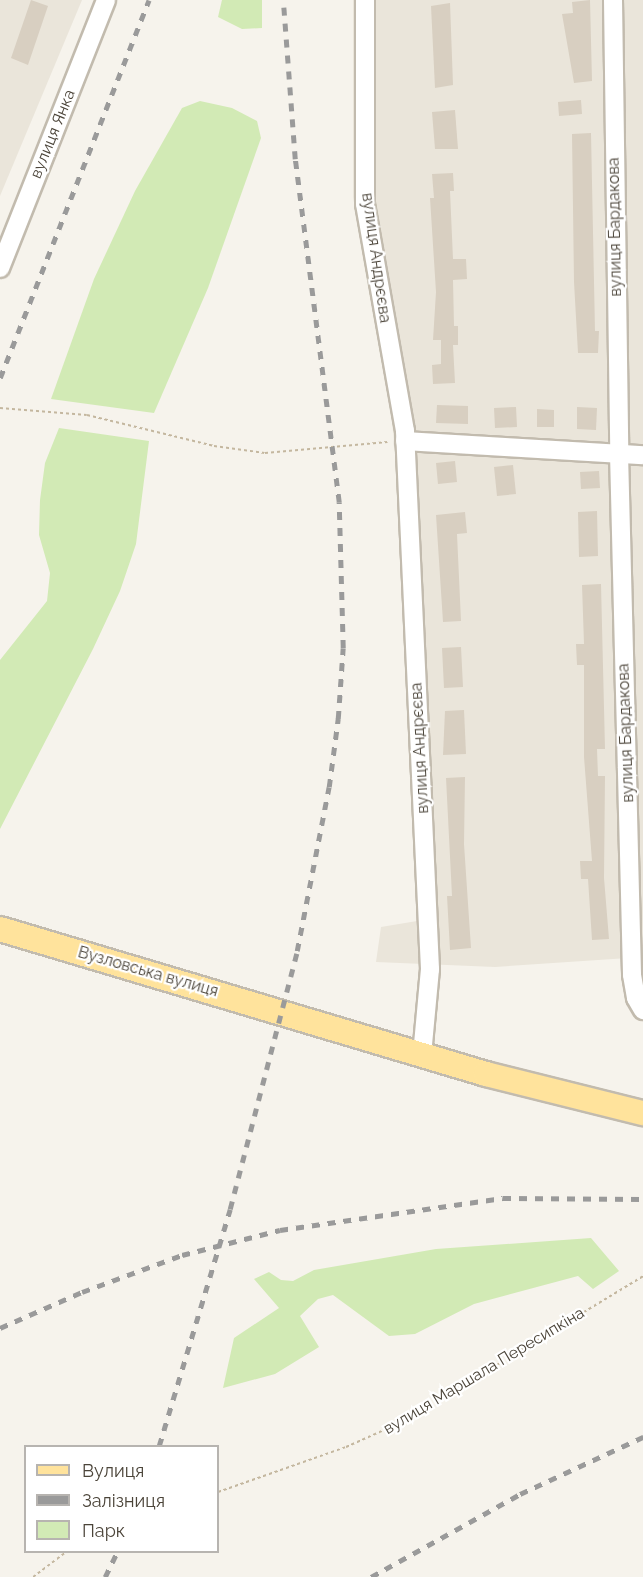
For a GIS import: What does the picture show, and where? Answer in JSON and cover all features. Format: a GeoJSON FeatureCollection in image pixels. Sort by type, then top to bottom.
{"type":"FeatureCollection","features":[{"type":"Feature","properties":{"kind":"main road","name":"Вузловська вулиця"},"geometry":{"type":"LineString","coordinates":[[0,929],[422,1055]]}},
{"type":"Feature","properties":{"kind":"main road"},"geometry":{"type":"LineString","coordinates":[[422,1055],[643,1113]]}},
{"type":"Feature","properties":{"kind":"street","name":"вулиця Янка"},"geometry":{"type":"LineString","coordinates":[[0,268],[106,0]]}},
{"type":"Feature","properties":{"kind":"street","name":"вулиця Андрєєва"},"geometry":{"type":"LineString","coordinates":[[365,0],[365,204],[405,441],[430,969],[422,1055]]}},
{"type":"Feature","properties":{"kind":"street","name":"вулиця Бардакова"},"geometry":{"type":"LineString","coordinates":[[613,0],[619,453],[632,975],[636,998],[643,1010]]}},
{"type":"Feature","properties":{"kind":"street"},"geometry":{"type":"LineString","coordinates":[[405,441],[643,455]]}},
{"type":"Feature","properties":{"kind":"path"},"geometry":{"type":"LineString","coordinates":[[0,408],[87,415],[214,446],[265,453],[405,441]]}},
{"type":"Feature","properties":{"kind":"path","name":"вулиця Маршала Пересипкіна"},"geometry":{"type":"LineString","coordinates":[[219,1492],[346,1447],[404,1421],[643,1276]]}},
{"type":"Feature","properties":{"kind":"path"},"geometry":{"type":"LineString","coordinates":[[33,1577],[63,1553]]}},
{"type":"Feature","properties":{"kind":"shaded area"},"geometry":{"type":"Polygon","coordinates":[[[0,0],[82,0],[0,196],[0,0]]]}},
{"type":"Feature","properties":{"kind":"shaded area"},"geometry":{"type":"Polygon","coordinates":[[[353,0],[643,0],[643,957],[495,967],[376,962],[381,927],[417,921],[401,512],[391,411],[353,197],[353,0]]]}},
{"type":"Feature","properties":{"kind":"green space"},"geometry":{"type":"Polygon","coordinates":[[[222,0],[262,0],[262,28],[242,29],[218,17],[222,0]]]}},
{"type":"Feature","properties":{"kind":"green space"},"geometry":{"type":"Polygon","coordinates":[[[200,101],[232,108],[257,121],[261,138],[208,288],[154,413],[51,399],[94,279],[135,191],[182,108],[200,101]]]}},
{"type":"Feature","properties":{"kind":"green space"},"geometry":{"type":"Polygon","coordinates":[[[59,428],[149,441],[136,544],[120,591],[93,649],[0,829],[0,660],[47,601],[50,573],[39,535],[40,500],[45,463],[59,428]]]}},
{"type":"Feature","properties":{"kind":"green space"},"geometry":{"type":"Polygon","coordinates":[[[591,1238],[619,1271],[593,1289],[578,1276],[474,1304],[415,1334],[389,1336],[333,1295],[318,1299],[300,1316],[319,1347],[275,1374],[223,1388],[234,1338],[279,1308],[254,1279],[269,1272],[281,1280],[293,1281],[314,1270],[436,1249],[591,1238]]]}},
{"type":"Feature","properties":{"kind":"building"},"geometry":{"type":"Polygon","coordinates":[[[31,0],[48,6],[28,65],[11,58],[31,0]]]}},
{"type":"Feature","properties":{"kind":"building"},"geometry":{"type":"Polygon","coordinates":[[[590,0],[592,81],[574,83],[562,14],[573,13],[572,2],[590,0]]]}},
{"type":"Feature","properties":{"kind":"building"},"geometry":{"type":"Polygon","coordinates":[[[450,3],[453,85],[435,88],[431,6],[450,3]]]}},
{"type":"Feature","properties":{"kind":"building"},"geometry":{"type":"Polygon","coordinates":[[[581,100],[582,114],[559,116],[558,102],[581,100]]]}},
{"type":"Feature","properties":{"kind":"building"},"geometry":{"type":"Polygon","coordinates":[[[455,110],[458,149],[435,149],[432,112],[455,110]]]}},
{"type":"Feature","properties":{"kind":"building"},"geometry":{"type":"Polygon","coordinates":[[[591,133],[595,331],[599,331],[598,353],[578,353],[574,282],[572,134],[591,133]]]}},
{"type":"Feature","properties":{"kind":"building"},"geometry":{"type":"Polygon","coordinates":[[[453,173],[454,191],[450,191],[453,259],[466,259],[467,279],[453,280],[454,326],[458,326],[458,345],[453,345],[455,383],[433,384],[432,365],[441,364],[441,340],[433,340],[436,292],[430,198],[434,198],[432,174],[453,173]]]}},
{"type":"Feature","properties":{"kind":"building"},"geometry":{"type":"Polygon","coordinates":[[[437,405],[468,406],[468,424],[436,423],[437,405]]]}},
{"type":"Feature","properties":{"kind":"building"},"geometry":{"type":"Polygon","coordinates":[[[516,407],[517,427],[495,428],[494,408],[516,407]]]}},
{"type":"Feature","properties":{"kind":"building"},"geometry":{"type":"Polygon","coordinates":[[[577,407],[597,408],[596,430],[577,429],[577,407]]]}},
{"type":"Feature","properties":{"kind":"building"},"geometry":{"type":"Polygon","coordinates":[[[537,409],[554,410],[554,427],[537,427],[537,409]]]}},
{"type":"Feature","properties":{"kind":"building"},"geometry":{"type":"Polygon","coordinates":[[[455,461],[457,482],[438,484],[436,463],[455,461]]]}},
{"type":"Feature","properties":{"kind":"building"},"geometry":{"type":"Polygon","coordinates":[[[513,465],[516,494],[497,496],[494,467],[513,465]]]}},
{"type":"Feature","properties":{"kind":"building"},"geometry":{"type":"Polygon","coordinates":[[[599,471],[600,488],[581,489],[580,472],[599,471]]]}},
{"type":"Feature","properties":{"kind":"building"},"geometry":{"type":"Polygon","coordinates":[[[597,511],[598,556],[579,557],[578,512],[597,511]]]}},
{"type":"Feature","properties":{"kind":"building"},"geometry":{"type":"Polygon","coordinates":[[[465,512],[467,533],[457,534],[461,621],[443,622],[436,515],[465,512]]]}},
{"type":"Feature","properties":{"kind":"building"},"geometry":{"type":"Polygon","coordinates":[[[601,584],[605,749],[597,749],[598,776],[605,776],[604,878],[609,939],[592,940],[588,879],[581,879],[580,861],[592,861],[584,757],[584,665],[577,665],[576,644],[584,644],[582,585],[601,584]]]}},
{"type":"Feature","properties":{"kind":"building"},"geometry":{"type":"Polygon","coordinates":[[[461,647],[463,687],[444,688],[442,648],[461,647]]]}},
{"type":"Feature","properties":{"kind":"building"},"geometry":{"type":"Polygon","coordinates":[[[464,710],[466,754],[443,755],[445,711],[464,710]]]}},
{"type":"Feature","properties":{"kind":"building"},"geometry":{"type":"Polygon","coordinates":[[[465,777],[464,844],[471,948],[450,950],[447,896],[452,896],[446,778],[465,777]]]}},
{"type":"Feature","properties":{"kind":"railway"},"geometry":{"type":"LineString","coordinates":[[0,378],[149,0]]}},
{"type":"Feature","properties":{"kind":"railway"},"geometry":{"type":"LineString","coordinates":[[159,1445],[230,1209],[297,951],[329,787],[338,719],[343,648],[339,502],[295,159],[283,0]]}},
{"type":"Feature","properties":{"kind":"railway"},"geometry":{"type":"LineString","coordinates":[[0,1328],[82,1292],[182,1255],[280,1230],[503,1198],[643,1199]]}},
{"type":"Feature","properties":{"kind":"railway"},"geometry":{"type":"LineString","coordinates":[[371,1577],[520,1494],[643,1437]]}},
{"type":"Feature","properties":{"kind":"railway"},"geometry":{"type":"LineString","coordinates":[[105,1577],[117,1553]]}}]}
